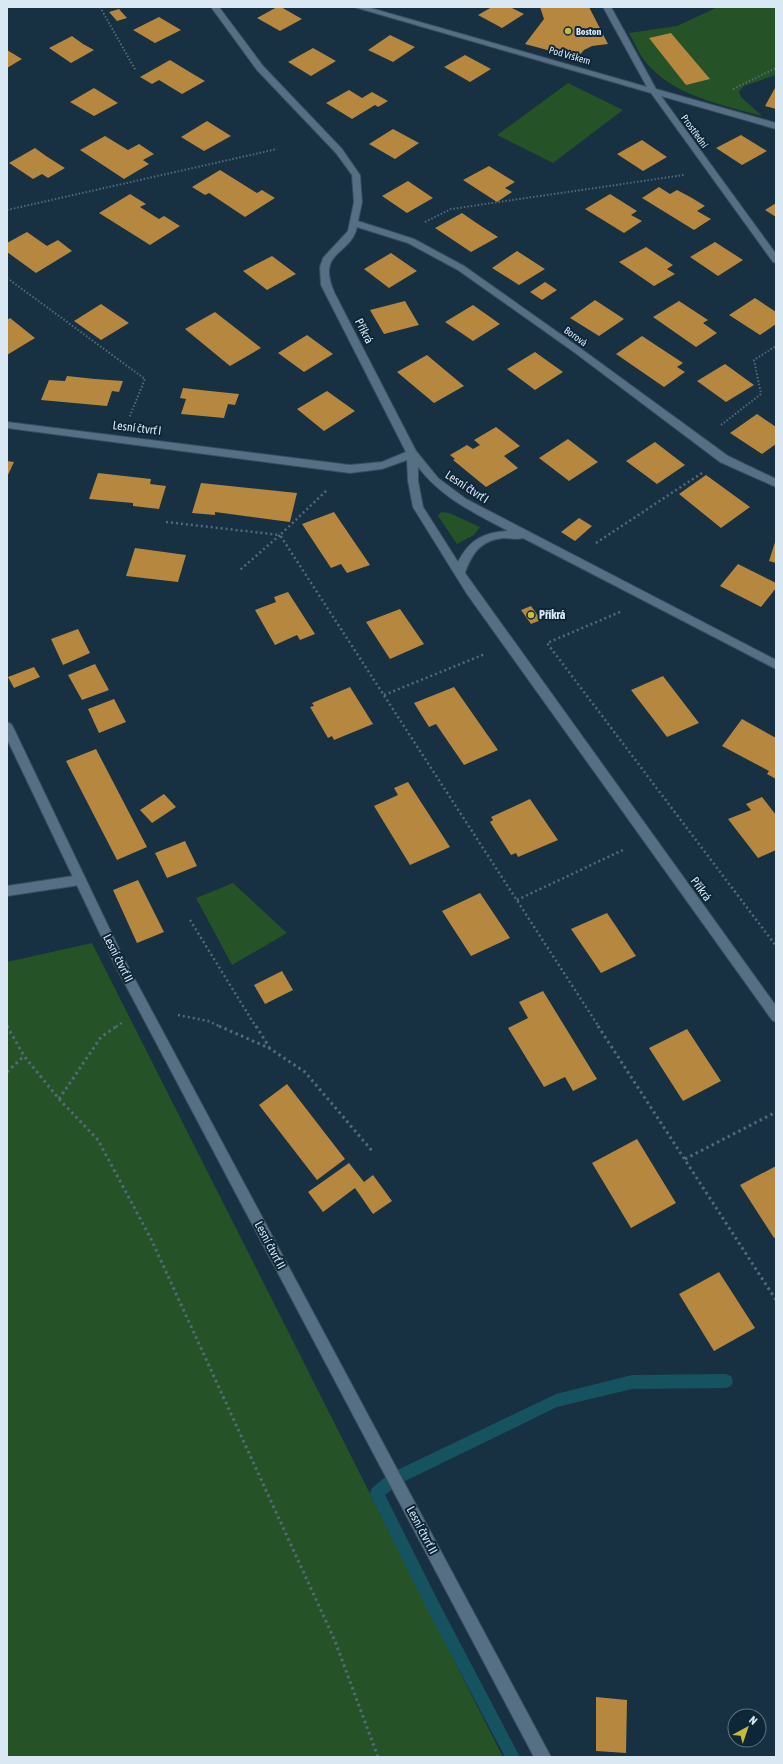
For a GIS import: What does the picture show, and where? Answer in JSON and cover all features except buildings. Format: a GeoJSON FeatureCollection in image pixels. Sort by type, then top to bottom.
{"type":"FeatureCollection","features":[{"type":"Feature","properties":{"kind":"street","name":"Příkrá"},"geometry":{"type":"LineString","coordinates":[[215,7],[260,68],[353,168],[357,178],[358,188],[358,202],[354,223],[347,239],[328,258],[324,266],[326,285],[412,453],[413,481],[418,507],[460,573],[776,1016]]}},
{"type":"Feature","properties":{"kind":"street","name":"Pod Vrškem"},"geometry":{"type":"LineString","coordinates":[[358,7],[652,89],[776,126]]}},
{"type":"Feature","properties":{"kind":"street","name":"Prostřední"},"geometry":{"type":"LineString","coordinates":[[607,7],[652,89],[776,260]]}},
{"type":"Feature","properties":{"kind":"street","name":"Borová"},"geometry":{"type":"LineString","coordinates":[[354,223],[410,241],[461,268],[577,350],[724,459],[776,484]]}},
{"type":"Feature","properties":{"kind":"street","name":"Lesní čtvrť I"},"geometry":{"type":"LineString","coordinates":[[7,425],[366,470],[399,461],[412,453],[434,481],[462,502],[776,664]]}},
{"type":"Feature","properties":{"kind":"street"},"geometry":{"type":"LineString","coordinates":[[460,573],[464,558],[473,546],[488,537],[506,534],[525,535]]}},
{"type":"Feature","properties":{"kind":"street","name":"Lesní čtvrť II"},"geometry":{"type":"LineString","coordinates":[[7,727],[119,961],[543,1757]]}},
{"type":"Feature","properties":{"kind":"street"},"geometry":{"type":"LineString","coordinates":[[7,891],[80,880]]}},
{"type":"Feature","properties":{"kind":"path"},"geometry":{"type":"LineString","coordinates":[[100,7],[136,71]]}},
{"type":"Feature","properties":{"kind":"path"},"geometry":{"type":"LineString","coordinates":[[703,104],[776,68]]}},
{"type":"Feature","properties":{"kind":"path"},"geometry":{"type":"LineString","coordinates":[[7,210],[277,149]]}},
{"type":"Feature","properties":{"kind":"path"},"geometry":{"type":"LineString","coordinates":[[423,222],[451,208],[711,171]]}},
{"type":"Feature","properties":{"kind":"path"},"geometry":{"type":"LineString","coordinates":[[7,278],[145,379],[128,420]]}},
{"type":"Feature","properties":{"kind":"path"},"geometry":{"type":"LineString","coordinates":[[700,442],[761,394],[754,360],[776,346]]}},
{"type":"Feature","properties":{"kind":"path"},"geometry":{"type":"LineString","coordinates":[[589,547],[724,459]]}},
{"type":"Feature","properties":{"kind":"path"},"geometry":{"type":"LineString","coordinates":[[240,570],[324,494]]}},
{"type":"Feature","properties":{"kind":"path"},"geometry":{"type":"LineString","coordinates":[[166,522],[280,535]]}},
{"type":"Feature","properties":{"kind":"path"},"geometry":{"type":"LineString","coordinates":[[280,535],[776,1300]]}},
{"type":"Feature","properties":{"kind":"path"},"geometry":{"type":"LineString","coordinates":[[650,599],[547,643],[776,946]]}},
{"type":"Feature","properties":{"kind":"path"},"geometry":{"type":"LineString","coordinates":[[384,695],[477,658]]}},
{"type":"Feature","properties":{"kind":"path"},"geometry":{"type":"LineString","coordinates":[[517,900],[622,851]]}},
{"type":"Feature","properties":{"kind":"path"},"geometry":{"type":"LineString","coordinates":[[190,920],[269,1048]]}},
{"type":"Feature","properties":{"kind":"path"},"geometry":{"type":"LineString","coordinates":[[59,1099],[101,1037],[145,1009],[208,1021],[269,1048],[305,1072],[373,1152]]}},
{"type":"Feature","properties":{"kind":"path"},"geometry":{"type":"LineString","coordinates":[[7,1025],[24,1056],[59,1099],[98,1140],[151,1239],[335,1641],[378,1757]]}},
{"type":"Feature","properties":{"kind":"path"},"geometry":{"type":"LineString","coordinates":[[7,1072],[24,1056]]}},
{"type":"Feature","properties":{"kind":"path"},"geometry":{"type":"LineString","coordinates":[[685,1159],[776,1112]]}},
{"type":"Feature","properties":{"kind":"green space"},"geometry":{"type":"Polygon","coordinates":[[[718,7],[776,7],[776,75],[744,86],[739,92],[741,97],[762,116],[698,97],[668,82],[655,72],[644,60],[629,33],[677,26],[718,7]]]}},
{"type":"Feature","properties":{"kind":"green space"},"geometry":{"type":"Polygon","coordinates":[[[568,83],[623,110],[553,163],[497,135],[568,83]]]}},
{"type":"Feature","properties":{"kind":"green space"},"geometry":{"type":"Polygon","coordinates":[[[441,512],[449,513],[480,527],[474,535],[457,544],[438,516],[441,512]]]}},
{"type":"Feature","properties":{"kind":"green space"},"geometry":{"type":"Polygon","coordinates":[[[233,883],[287,933],[232,965],[196,898],[233,883]]]}},
{"type":"Feature","properties":{"kind":"green space"},"geometry":{"type":"Polygon","coordinates":[[[92,943],[503,1757],[7,1757],[7,962],[92,943]]]}},
{"type":"Feature","properties":{"kind":"waterway"},"geometry":{"type":"LineString","coordinates":[[513,1757],[432,1604],[377,1493],[394,1479],[556,1401],[632,1382],[726,1381]]}},
{"type":"Feature","properties":{"kind":"place","name":"Boston"},"geometry":{"type":"Point","coordinates":[568,31]}},
{"type":"Feature","properties":{"kind":"place","name":"Příkrá"},"geometry":{"type":"Point","coordinates":[531,615]}}]}
